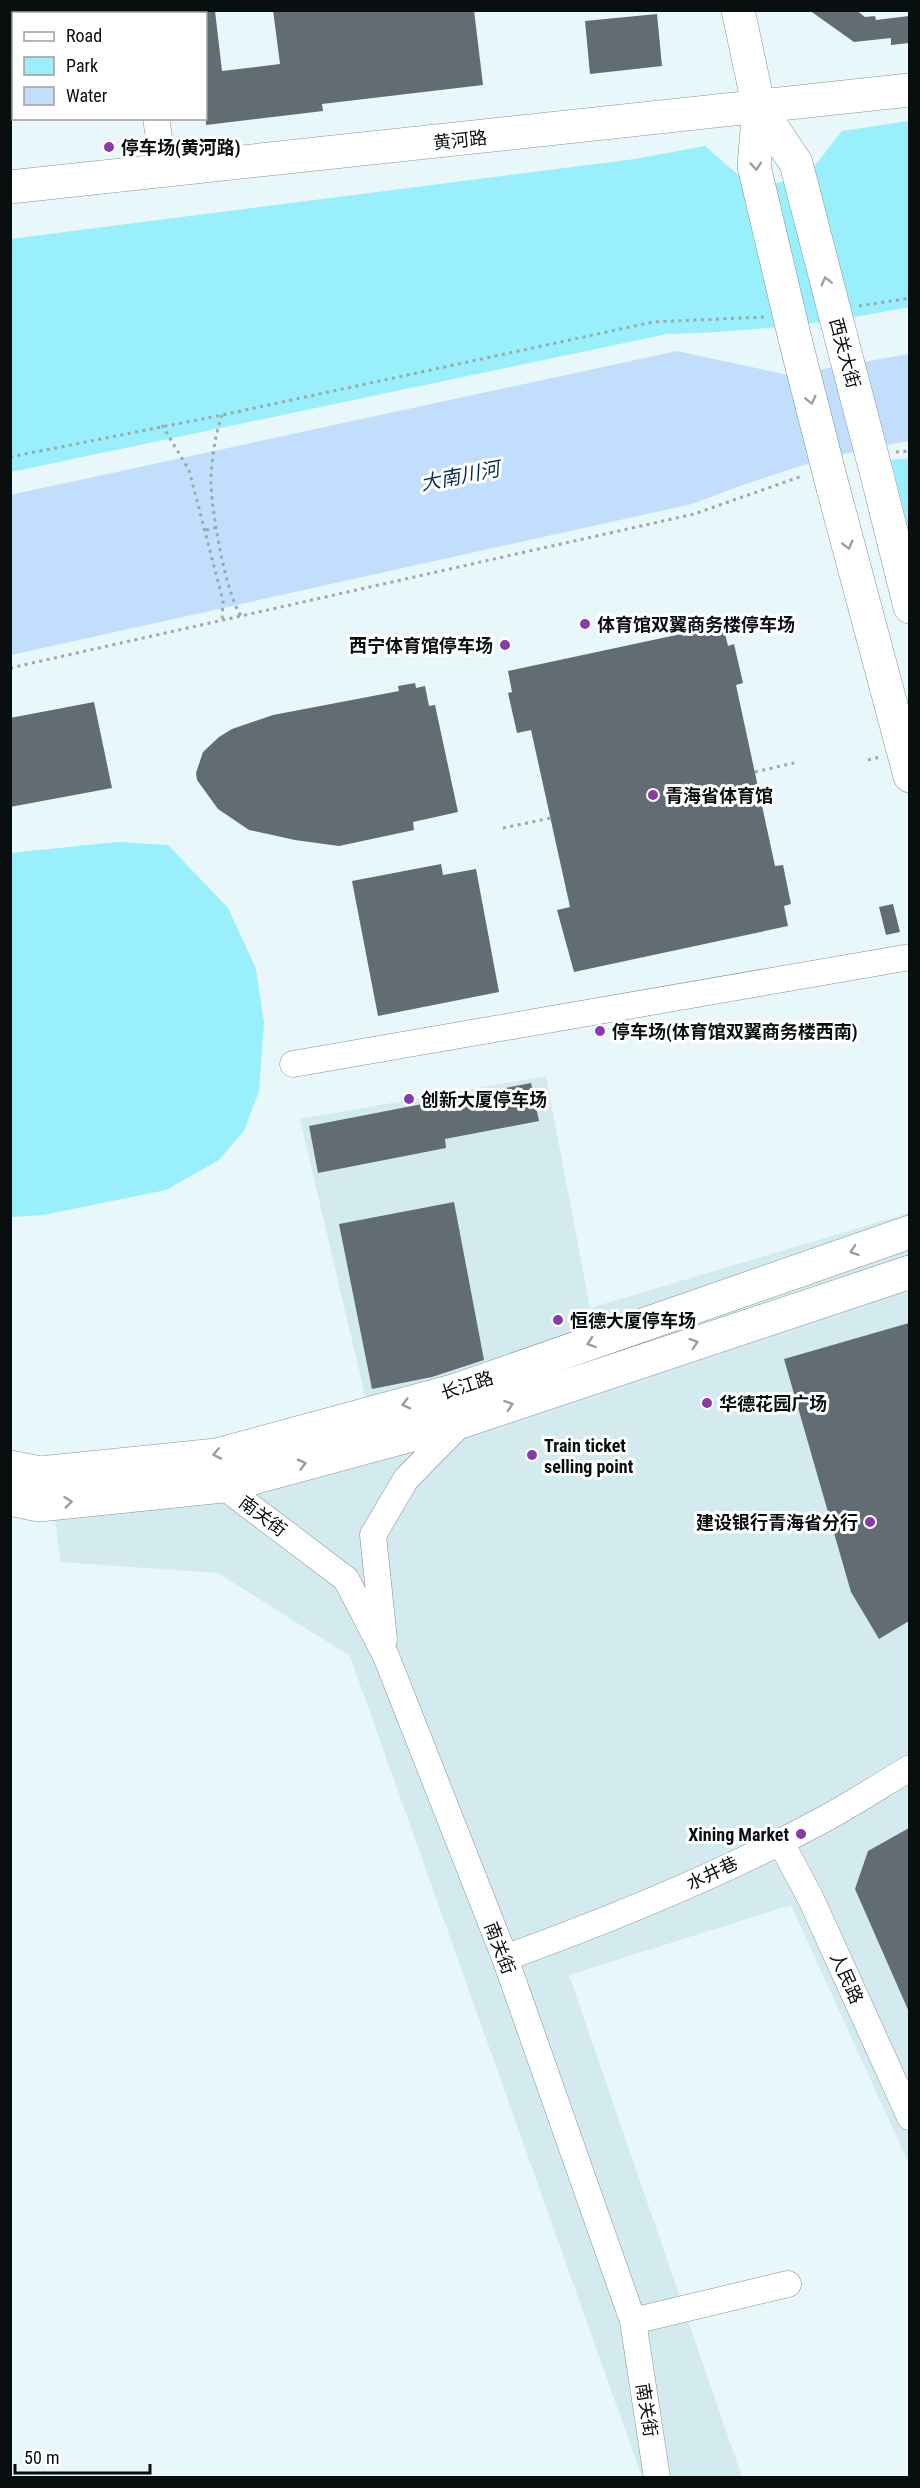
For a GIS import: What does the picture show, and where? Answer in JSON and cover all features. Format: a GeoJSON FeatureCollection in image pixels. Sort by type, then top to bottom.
{"type":"FeatureCollection","features":[{"type":"Feature","properties":{"kind":"main road","name":"西关大街"},"geometry":{"type":"LineString","coordinates":[[738,10],[759,108],[754,166],[792,330],[909,776]]}},
{"type":"Feature","properties":{"kind":"main road","name":"黄河路"},"geometry":{"type":"LineString","coordinates":[[10,187],[759,108],[909,90]]}},
{"type":"Feature","properties":{"kind":"main road","name":"西关大街"},"geometry":{"type":"LineString","coordinates":[[759,108],[796,163],[909,607]]}},
{"type":"Feature","properties":{"kind":"main road","name":"长江路"},"geometry":{"type":"LineString","coordinates":[[10,1467],[40,1473],[217,1455],[453,1391],[909,1232]]}},
{"type":"Feature","properties":{"kind":"main road","name":"长江路"},"geometry":{"type":"LineString","coordinates":[[10,1499],[39,1505],[223,1486],[462,1421],[909,1272]]}},
{"type":"Feature","properties":{"kind":"street"},"geometry":{"type":"LineString","coordinates":[[156,120],[164,171]]}},
{"type":"Feature","properties":{"kind":"street"},"geometry":{"type":"LineString","coordinates":[[293,1064],[909,957]]}},
{"type":"Feature","properties":{"kind":"street"},"geometry":{"type":"LineString","coordinates":[[386,1656],[373,1535],[406,1479],[462,1421]]}},
{"type":"Feature","properties":{"kind":"street","name":"南关街"},"geometry":{"type":"LineString","coordinates":[[223,1486],[346,1579],[386,1656],[505,1958],[633,2321],[657,2478]]}},
{"type":"Feature","properties":{"kind":"street","name":"水井巷"},"geometry":{"type":"LineString","coordinates":[[505,1958],[615,1918],[780,1841],[815,1824],[909,1768]]}},
{"type":"Feature","properties":{"kind":"street","name":"人民路"},"geometry":{"type":"LineString","coordinates":[[780,1841],[812,1899],[909,2117]]}},
{"type":"Feature","properties":{"kind":"street"},"geometry":{"type":"LineString","coordinates":[[633,2321],[788,2284]]}},
{"type":"Feature","properties":{"kind":"path"},"geometry":{"type":"LineString","coordinates":[[837,323],[909,298]]}},
{"type":"Feature","properties":{"kind":"path"},"geometry":{"type":"LineString","coordinates":[[10,456],[162,424],[222,415],[653,322],[792,330]]}},
{"type":"Feature","properties":{"kind":"path"},"geometry":{"type":"LineString","coordinates":[[222,415],[216,433],[211,481],[227,578],[239,613],[243,617]]}},
{"type":"Feature","properties":{"kind":"path"},"geometry":{"type":"LineString","coordinates":[[162,424],[189,470],[218,581],[224,612],[222,621]]}},
{"type":"Feature","properties":{"kind":"path"},"geometry":{"type":"LineString","coordinates":[[10,669],[694,514],[802,476]]}},
{"type":"Feature","properties":{"kind":"path"},"geometry":{"type":"LineString","coordinates":[[206,530],[217,527]]}},
{"type":"Feature","properties":{"kind":"path"},"geometry":{"type":"LineString","coordinates":[[218,581],[227,578]]}},
{"type":"Feature","properties":{"kind":"path"},"geometry":{"type":"LineString","coordinates":[[868,760],[882,757]]}},
{"type":"Feature","properties":{"kind":"path"},"geometry":{"type":"LineString","coordinates":[[755,772],[794,763]]}},
{"type":"Feature","properties":{"kind":"path"},"geometry":{"type":"LineString","coordinates":[[503,828],[550,818]]}},
{"type":"Feature","properties":{"kind":"shaded area"},"geometry":{"type":"Polygon","coordinates":[[[546,1076],[590,1308],[909,1213],[909,2164],[791,1905],[569,1975],[742,2477],[642,2477],[350,1656],[218,1573],[61,1562],[50,1486],[374,1434],[300,1119],[546,1076]]]}},
{"type":"Feature","properties":{"kind":"green space"},"geometry":{"type":"Polygon","coordinates":[[[909,121],[909,307],[789,326],[667,334],[11,472],[10,239],[635,159],[705,146],[753,188],[806,177],[842,131],[909,121]]]}},
{"type":"Feature","properties":{"kind":"green space"},"geometry":{"type":"Polygon","coordinates":[[[910,458],[909,533],[891,460],[910,458]]]}},
{"type":"Feature","properties":{"kind":"green space"},"geometry":{"type":"Polygon","coordinates":[[[117,842],[168,845],[228,908],[256,969],[264,1023],[259,1091],[244,1131],[219,1160],[166,1190],[43,1215],[11,1217],[11,853],[117,842]]]}},
{"type":"Feature","properties":{"kind":"water","name":"大南川河"},"geometry":{"type":"Polygon","coordinates":[[[677,351],[788,375],[909,354],[909,441],[799,466],[692,504],[11,655],[10,495],[677,351]]]}},
{"type":"Feature","properties":{"kind":"building"},"geometry":{"type":"Polygon","coordinates":[[[273,10],[474,10],[483,85],[322,104],[323,111],[206,125],[206,12],[215,11],[222,71],[280,64],[273,10]]]}},
{"type":"Feature","properties":{"kind":"building"},"geometry":{"type":"Polygon","coordinates":[[[809,10],[856,10],[865,17],[875,16],[876,20],[909,16],[909,43],[891,45],[891,38],[854,42],[809,10]]]}},
{"type":"Feature","properties":{"kind":"building"},"geometry":{"type":"Polygon","coordinates":[[[657,14],[662,66],[590,74],[585,21],[657,14]]]}},
{"type":"Feature","properties":{"kind":"building","name":"青海省体育馆"},"geometry":{"type":"Polygon","coordinates":[[[723,625],[728,646],[734,644],[743,683],[736,685],[775,866],[783,865],[791,904],[784,906],[788,926],[574,972],[557,910],[570,907],[531,730],[517,733],[508,693],[512,692],[508,671],[723,625]]]}},
{"type":"Feature","properties":{"kind":"building"},"geometry":{"type":"Polygon","coordinates":[[[415,683],[416,688],[425,686],[429,706],[435,705],[458,812],[413,822],[414,830],[339,846],[249,830],[218,809],[197,780],[196,773],[203,752],[219,737],[232,729],[273,715],[399,691],[398,686],[415,683]]]}},
{"type":"Feature","properties":{"kind":"building"},"geometry":{"type":"Polygon","coordinates":[[[94,702],[112,788],[10,807],[10,718],[94,702]]]}},
{"type":"Feature","properties":{"kind":"building"},"geometry":{"type":"Polygon","coordinates":[[[441,864],[443,875],[476,869],[499,992],[378,1016],[352,881],[441,864]]]}},
{"type":"Feature","properties":{"kind":"building"},"geometry":{"type":"Polygon","coordinates":[[[893,904],[900,932],[886,935],[879,907],[893,904]]]}},
{"type":"Feature","properties":{"kind":"building"},"geometry":{"type":"Polygon","coordinates":[[[531,1083],[539,1121],[445,1139],[446,1148],[318,1173],[309,1126],[531,1083]]]}},
{"type":"Feature","properties":{"kind":"building"},"geometry":{"type":"Polygon","coordinates":[[[454,1202],[484,1360],[432,1377],[372,1389],[339,1224],[454,1202]]]}},
{"type":"Feature","properties":{"kind":"building","name":"建设银行青海省分行"},"geometry":{"type":"Polygon","coordinates":[[[909,1323],[909,1621],[879,1639],[851,1592],[784,1359],[909,1323]]]}},
{"type":"Feature","properties":{"kind":"building"},"geometry":{"type":"Polygon","coordinates":[[[909,1828],[909,2012],[855,1889],[868,1851],[909,1828]]]}},
{"type":"Feature","properties":{"kind":"place","name":"停车场(黄河路)"},"geometry":{"type":"Point","coordinates":[109,147]}},
{"type":"Feature","properties":{"kind":"place","name":"体育馆双翼商务楼停车场"},"geometry":{"type":"Point","coordinates":[585,624]}},
{"type":"Feature","properties":{"kind":"place","name":"西宁体育馆停车场"},"geometry":{"type":"Point","coordinates":[505,645]}},
{"type":"Feature","properties":{"kind":"place","name":"青海省体育馆"},"geometry":{"type":"Point","coordinates":[653,795]}},
{"type":"Feature","properties":{"kind":"place","name":"停车场(体育馆双翼商务楼西南)"},"geometry":{"type":"Point","coordinates":[600,1031]}},
{"type":"Feature","properties":{"kind":"place","name":"创新大厦停车场"},"geometry":{"type":"Point","coordinates":[409,1099]}},
{"type":"Feature","properties":{"kind":"place","name":"恒德大厦停车场"},"geometry":{"type":"Point","coordinates":[558,1320]}},
{"type":"Feature","properties":{"kind":"place","name":"华德花园广场"},"geometry":{"type":"Point","coordinates":[707,1403]}},
{"type":"Feature","properties":{"kind":"place","name":"Train ticket selling point"},"geometry":{"type":"Point","coordinates":[532,1455]}},
{"type":"Feature","properties":{"kind":"place","name":"建设银行青海省分行"},"geometry":{"type":"Point","coordinates":[870,1522]}},
{"type":"Feature","properties":{"kind":"place","name":"Xining Market"},"geometry":{"type":"Point","coordinates":[801,1834]}}]}
